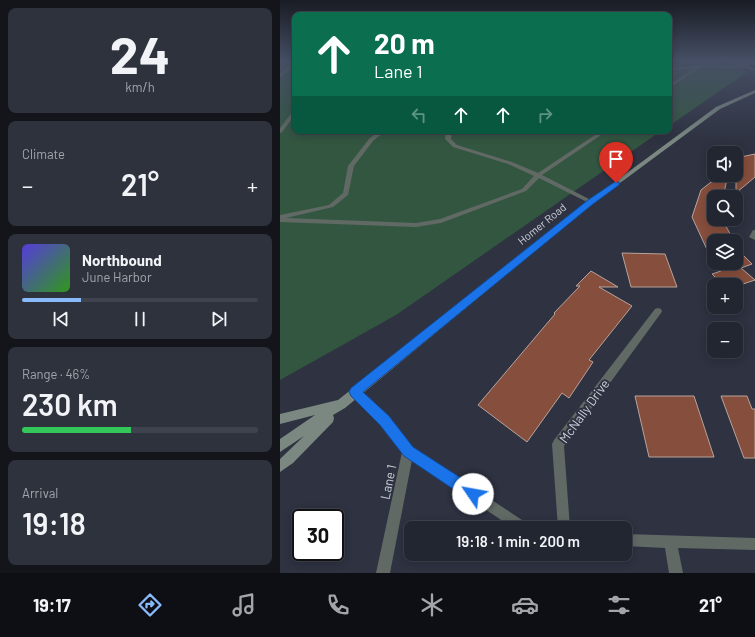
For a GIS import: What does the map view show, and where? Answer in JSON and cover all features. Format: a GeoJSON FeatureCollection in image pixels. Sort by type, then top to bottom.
{"type":"FeatureCollection","features":[{"type":"Feature","properties":{"kind":"street","name":"Homer Road"},"geometry":{"type":"LineString","coordinates":[[280,446],[341,404],[591,202],[718,108],[755,91]]}},
{"type":"Feature","properties":{"kind":"street"},"geometry":{"type":"LineString","coordinates":[[280,131],[292,116]]}},
{"type":"Feature","properties":{"kind":"street"},"geometry":{"type":"LineString","coordinates":[[280,219],[331,206],[346,194],[351,166],[371,140],[378,134]]}},
{"type":"Feature","properties":{"kind":"street"},"geometry":{"type":"LineString","coordinates":[[449,134],[448,139],[455,146],[483,154],[538,175],[591,202]]}},
{"type":"Feature","properties":{"kind":"street"},"geometry":{"type":"LineString","coordinates":[[280,219],[428,224],[441,221],[524,190],[538,175],[600,134]]}},
{"type":"Feature","properties":{"kind":"street"},"geometry":{"type":"LineString","coordinates":[[755,232],[753,237],[755,238]]}},
{"type":"Feature","properties":{"kind":"street","name":"McNally Drive"},"geometry":{"type":"LineString","coordinates":[[564,521],[558,444],[658,311]]}},
{"type":"Feature","properties":{"kind":"street","name":"Homer Road"},"geometry":{"type":"LineString","coordinates":[[280,466],[289,459],[355,392]]}},
{"type":"Feature","properties":{"kind":"street"},"geometry":{"type":"LineString","coordinates":[[355,392],[385,420],[408,452],[513,521]]}},
{"type":"Feature","properties":{"kind":"street"},"geometry":{"type":"LineString","coordinates":[[280,419],[341,404]]}},
{"type":"Feature","properties":{"kind":"street","name":"Lane 1"},"geometry":{"type":"LineString","coordinates":[[382,573],[408,452]]}},
{"type":"Feature","properties":{"kind":"street"},"geometry":{"type":"LineString","coordinates":[[632,540],[755,544]]}},
{"type":"Feature","properties":{"kind":"street"},"geometry":{"type":"LineString","coordinates":[[670,542],[676,573]]}},
{"type":"Feature","properties":{"kind":"green space"},"geometry":{"type":"Polygon","coordinates":[[[280,88],[292,88],[292,134],[657,134],[396,315],[280,380],[280,88]]]}},
{"type":"Feature","properties":{"kind":"green space"},"geometry":{"type":"Polygon","coordinates":[[[672,88],[724,88],[672,124],[672,88]]]}},
{"type":"Feature","properties":{"kind":"building"},"geometry":{"type":"Polygon","coordinates":[[[755,154],[755,177],[740,190],[736,190],[736,182],[743,182],[743,157],[755,154]]]}},
{"type":"Feature","properties":{"kind":"building"},"geometry":{"type":"Polygon","coordinates":[[[711,182],[726,182],[725,190],[707,190],[707,226],[726,226],[730,234],[707,234],[707,250],[692,217],[701,190],[711,182]]]}},
{"type":"Feature","properties":{"kind":"building"},"geometry":{"type":"Polygon","coordinates":[[[622,253],[665,254],[677,287],[631,287],[622,253]]]}},
{"type":"Feature","properties":{"kind":"building"},"geometry":{"type":"Polygon","coordinates":[[[743,255],[752,264],[743,267],[743,255]]]}},
{"type":"Feature","properties":{"kind":"building"},"geometry":{"type":"Polygon","coordinates":[[[720,270],[743,270],[755,280],[743,284],[743,278],[716,278],[712,274],[721,271],[720,270]]]}},
{"type":"Feature","properties":{"kind":"building"},"geometry":{"type":"Polygon","coordinates":[[[591,271],[618,287],[599,287],[632,306],[589,360],[593,362],[569,398],[562,393],[527,442],[478,405],[555,314],[554,313],[580,286],[576,286],[591,271]]]}},
{"type":"Feature","properties":{"kind":"building"},"geometry":{"type":"Polygon","coordinates":[[[635,396],[694,396],[714,457],[649,457],[635,396]]]}},
{"type":"Feature","properties":{"kind":"building"},"geometry":{"type":"Polygon","coordinates":[[[721,396],[747,396],[752,409],[755,409],[755,458],[744,458],[721,396]]]}},
{"type":"Feature","properties":{"kind":"route"},"geometry":{"type":"LineString","coordinates":[[473,494],[408,452],[385,420],[355,392],[616,183]]}}]}
